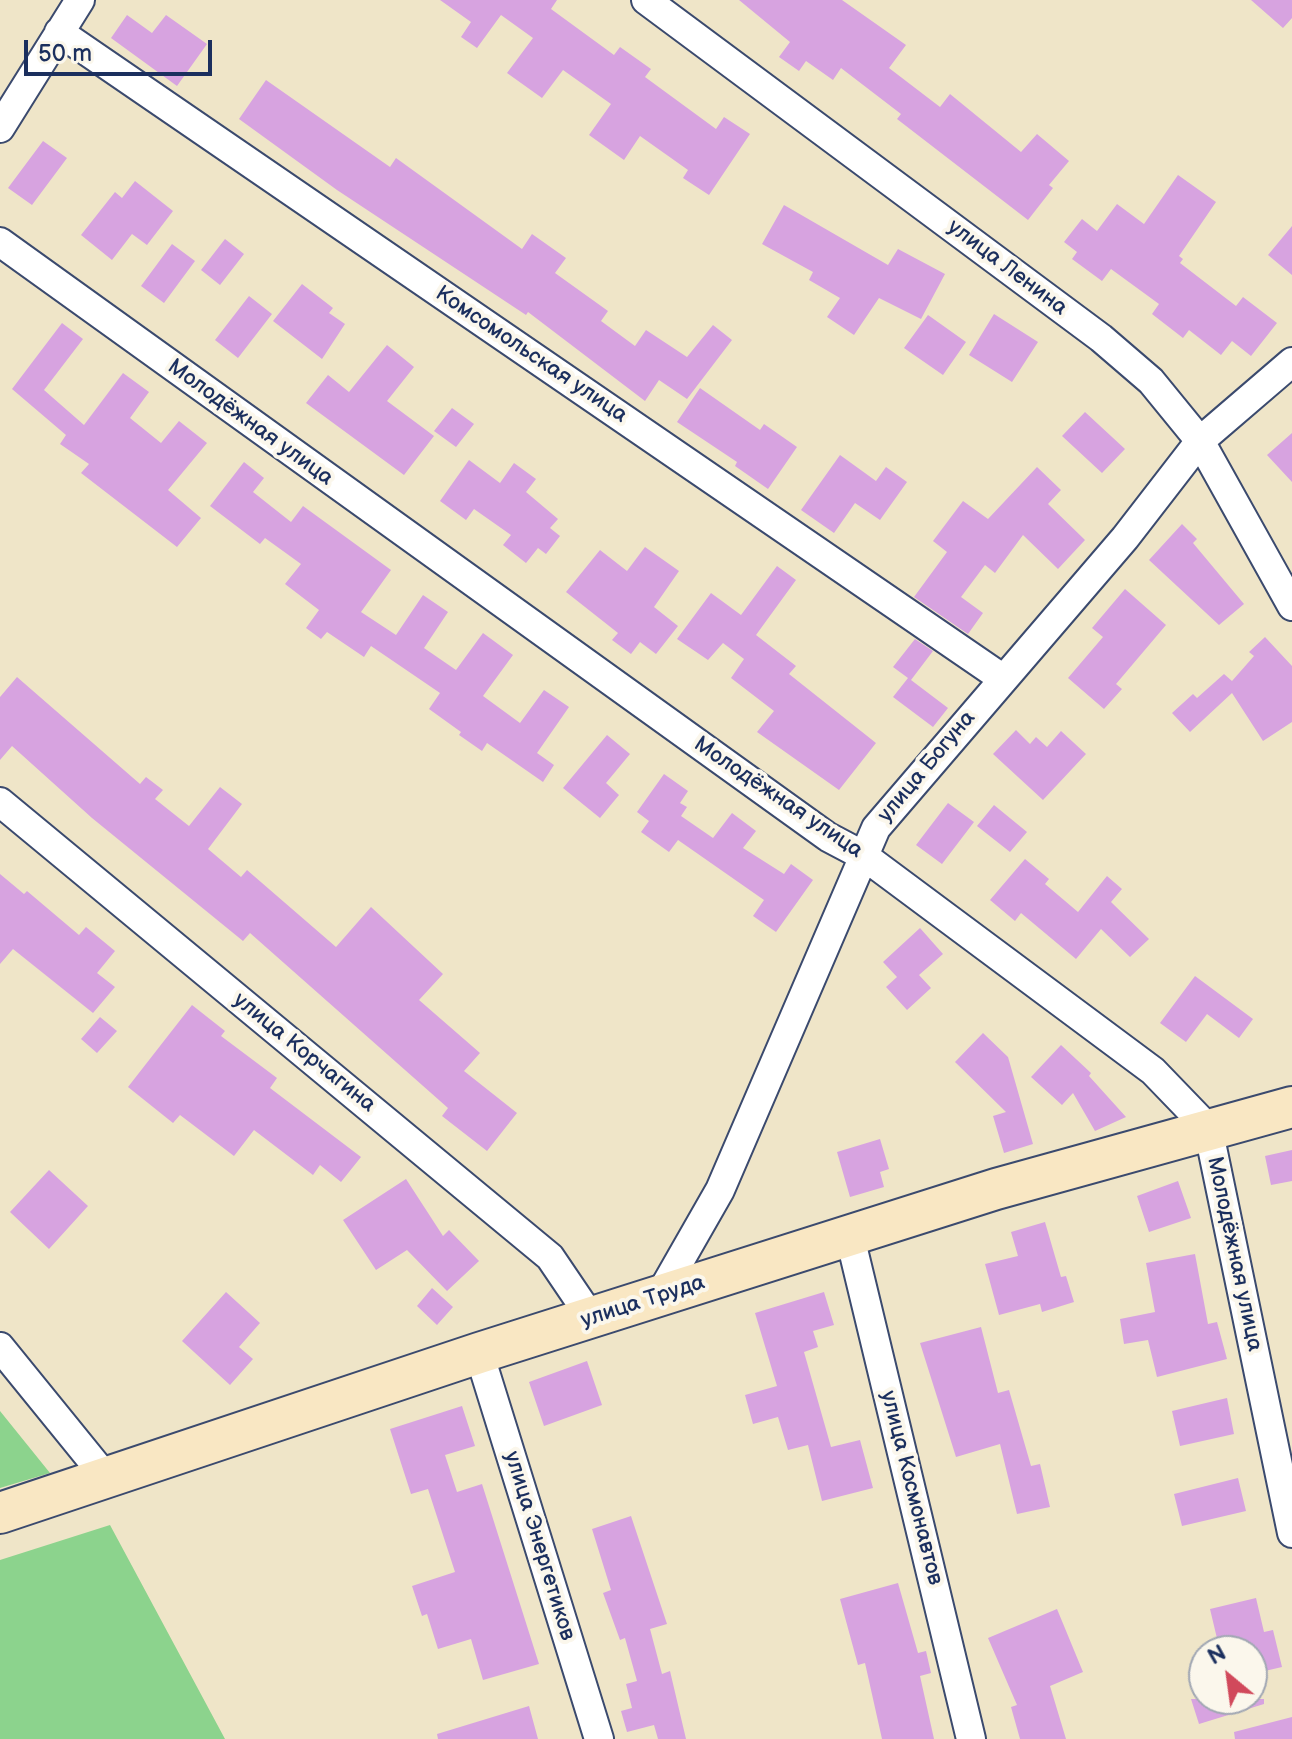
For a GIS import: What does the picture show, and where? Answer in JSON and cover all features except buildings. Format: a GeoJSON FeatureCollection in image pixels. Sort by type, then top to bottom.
{"type":"FeatureCollection","features":[{"type":"Feature","properties":{"kind":"street"},"geometry":{"type":"LineString","coordinates":[[0,128],[80,0]]}},
{"type":"Feature","properties":{"kind":"street","name":"улица Ленина"},"geometry":{"type":"LineString","coordinates":[[646,0],[1101,338],[1151,381],[1200,441],[1292,606]]}},
{"type":"Feature","properties":{"kind":"street","name":"Комсомольская улица"},"geometry":{"type":"LineString","coordinates":[[59,32],[1002,678]]}},
{"type":"Feature","properties":{"kind":"street","name":"Молодёжная улица"},"geometry":{"type":"LineString","coordinates":[[0,242],[828,837],[864,856],[1153,1071],[1208,1128],[1292,1533]]}},
{"type":"Feature","properties":{"kind":"street","name":"улица Богуна"},"geometry":{"type":"LineString","coordinates":[[660,1295],[720,1190],[876,828],[1125,538],[1200,441],[1292,362]]}},
{"type":"Feature","properties":{"kind":"street","name":"улица Корчагина"},"geometry":{"type":"LineString","coordinates":[[0,802],[550,1257],[592,1319]]}},
{"type":"Feature","properties":{"kind":"street","name":"улица Труда"},"geometry":{"type":"LineString","coordinates":[[0,1513],[108,1480],[479,1353],[996,1189],[1292,1107]]}},
{"type":"Feature","properties":{"kind":"street","name":"улица Космонавтов"},"geometry":{"type":"LineString","coordinates":[[850,1237],[971,1739]]}},
{"type":"Feature","properties":{"kind":"street"},"geometry":{"type":"LineString","coordinates":[[0,1347],[108,1480]]}},
{"type":"Feature","properties":{"kind":"street","name":"улица Энергетиков"},"geometry":{"type":"LineString","coordinates":[[479,1353],[599,1739]]}},
{"type":"Feature","properties":{"kind":"green space"},"geometry":{"type":"Polygon","coordinates":[[[0,1411],[50,1473],[0,1488],[0,1411]]]}},
{"type":"Feature","properties":{"kind":"green space"},"geometry":{"type":"Polygon","coordinates":[[[110,1525],[225,1739],[0,1739],[0,1560],[110,1525]]]}}]}
